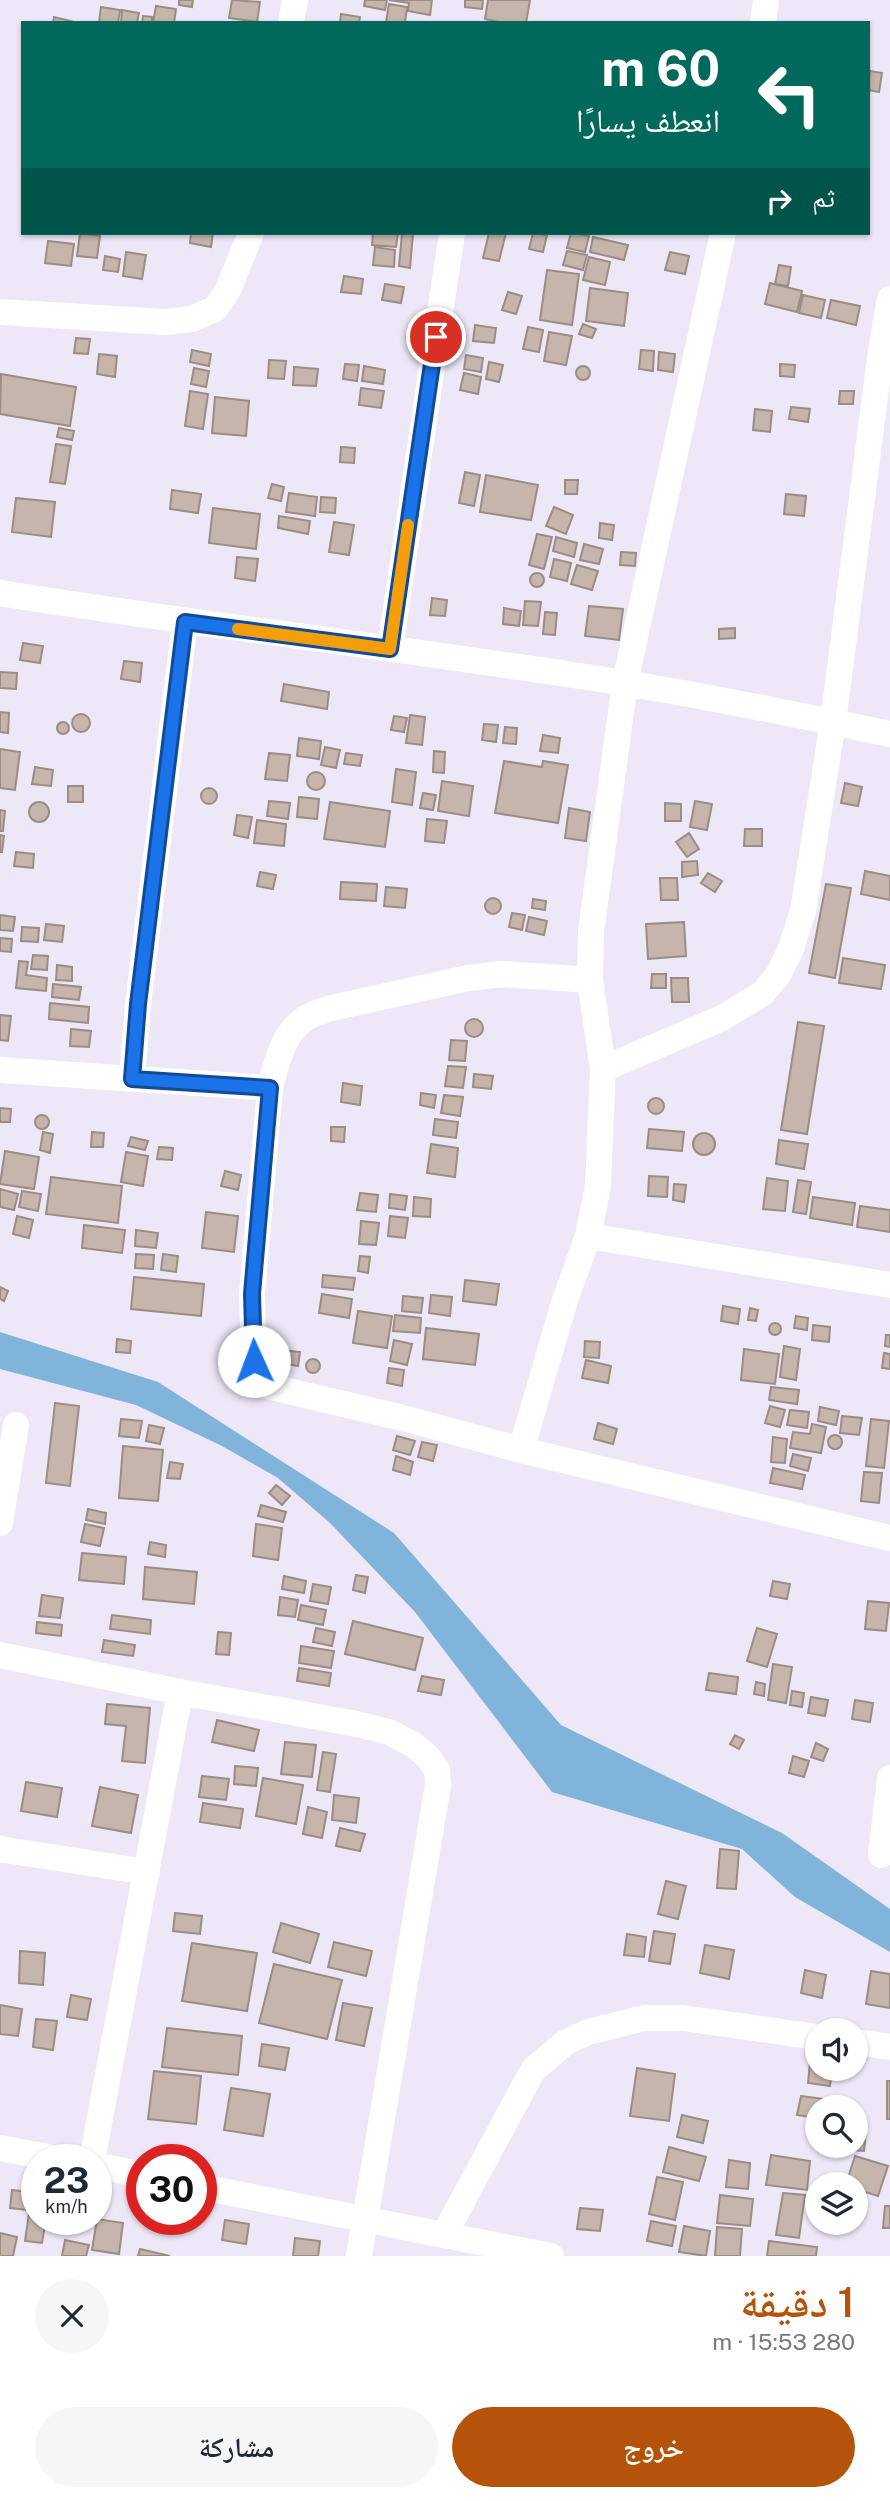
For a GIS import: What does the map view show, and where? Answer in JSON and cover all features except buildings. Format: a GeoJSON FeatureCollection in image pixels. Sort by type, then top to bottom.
{"type":"FeatureCollection","features":[{"type":"Feature","properties":{"kind":"street"},"geometry":{"type":"LineString","coordinates":[[292,21],[295,0]]}},
{"type":"Feature","properties":{"kind":"street"},"geometry":{"type":"LineString","coordinates":[[763,21],[766,0]]}},
{"type":"Feature","properties":{"kind":"street"},"geometry":{"type":"LineString","coordinates":[[0,312],[164,322],[192,319],[215,309],[228,290],[250,235]]}},
{"type":"Feature","properties":{"kind":"street"},"geometry":{"type":"LineString","coordinates":[[390,649],[452,235]]}},
{"type":"Feature","properties":{"kind":"street"},"geometry":{"type":"LineString","coordinates":[[521,1450],[565,1300],[588,1236],[598,1186],[604,1069],[590,980],[591,932],[625,683],[723,235]]}},
{"type":"Feature","properties":{"kind":"street"},"geometry":{"type":"LineString","coordinates":[[604,1069],[722,1018],[763,993],[778,975],[790,951],[803,911],[833,722],[879,364],[890,299]]}},
{"type":"Feature","properties":{"kind":"street"},"geometry":{"type":"LineString","coordinates":[[0,593],[185,622],[625,683],[890,734]]}},
{"type":"Feature","properties":{"kind":"street"},"geometry":{"type":"LineString","coordinates":[[132,1079],[139,991],[185,622]]}},
{"type":"Feature","properties":{"kind":"street"},"geometry":{"type":"LineString","coordinates":[[590,980],[503,974],[468,978],[327,1009],[305,1018],[292,1031],[278,1058],[270,1088],[252,1294],[254,1361],[261,1378],[271,1387],[290,1393],[403,1418],[521,1450],[890,1538]]}},
{"type":"Feature","properties":{"kind":"street"},"geometry":{"type":"LineString","coordinates":[[0,1070],[270,1088]]}},
{"type":"Feature","properties":{"kind":"street"},"geometry":{"type":"LineString","coordinates":[[588,1236],[890,1285]]}},
{"type":"Feature","properties":{"kind":"street"},"geometry":{"type":"LineString","coordinates":[[0,1523],[16,1425]]}},
{"type":"Feature","properties":{"kind":"street"},"geometry":{"type":"LineString","coordinates":[[0,1655],[389,1732],[414,1745],[428,1757],[436,1770],[438,1785],[359,2256]]}},
{"type":"Feature","properties":{"kind":"street"},"geometry":{"type":"LineString","coordinates":[[95,2144],[180,1692]]}},
{"type":"Feature","properties":{"kind":"street"},"geometry":{"type":"LineString","coordinates":[[881,1855],[890,1778]]}},
{"type":"Feature","properties":{"kind":"street"},"geometry":{"type":"LineString","coordinates":[[0,1849],[147,1872]]}},
{"type":"Feature","properties":{"kind":"street"},"geometry":{"type":"LineString","coordinates":[[444,2235],[533,2070],[566,2042],[589,2032],[644,2018],[683,2018],[805,2035]]}},
{"type":"Feature","properties":{"kind":"street"},"geometry":{"type":"LineString","coordinates":[[868,2044],[890,2047]]}},
{"type":"Feature","properties":{"kind":"street"},"geometry":{"type":"LineString","coordinates":[[0,2148],[21,2152]]}},
{"type":"Feature","properties":{"kind":"street"},"geometry":{"type":"LineString","coordinates":[[217,2190],[551,2256]]}},
{"type":"Feature","properties":{"kind":"water"},"geometry":{"type":"Polygon","coordinates":[[[0,1332],[158,1382],[394,1533],[561,1725],[782,1833],[890,1909],[890,1952],[795,1897],[742,1849],[552,1792],[415,1612],[330,1523],[278,1478],[222,1446],[136,1405],[0,1369],[0,1332]]]}},
{"type":"Feature","properties":{"kind":"slow traffic"},"geometry":{"type":"LineString","coordinates":[[238,629],[390,649],[408,525]]}},
{"type":"Feature","properties":{"kind":"route"},"geometry":{"type":"LineString","coordinates":[[254,1361],[252,1294],[270,1088],[132,1079],[148,914],[185,622],[390,649],[436,337]]}}]}
